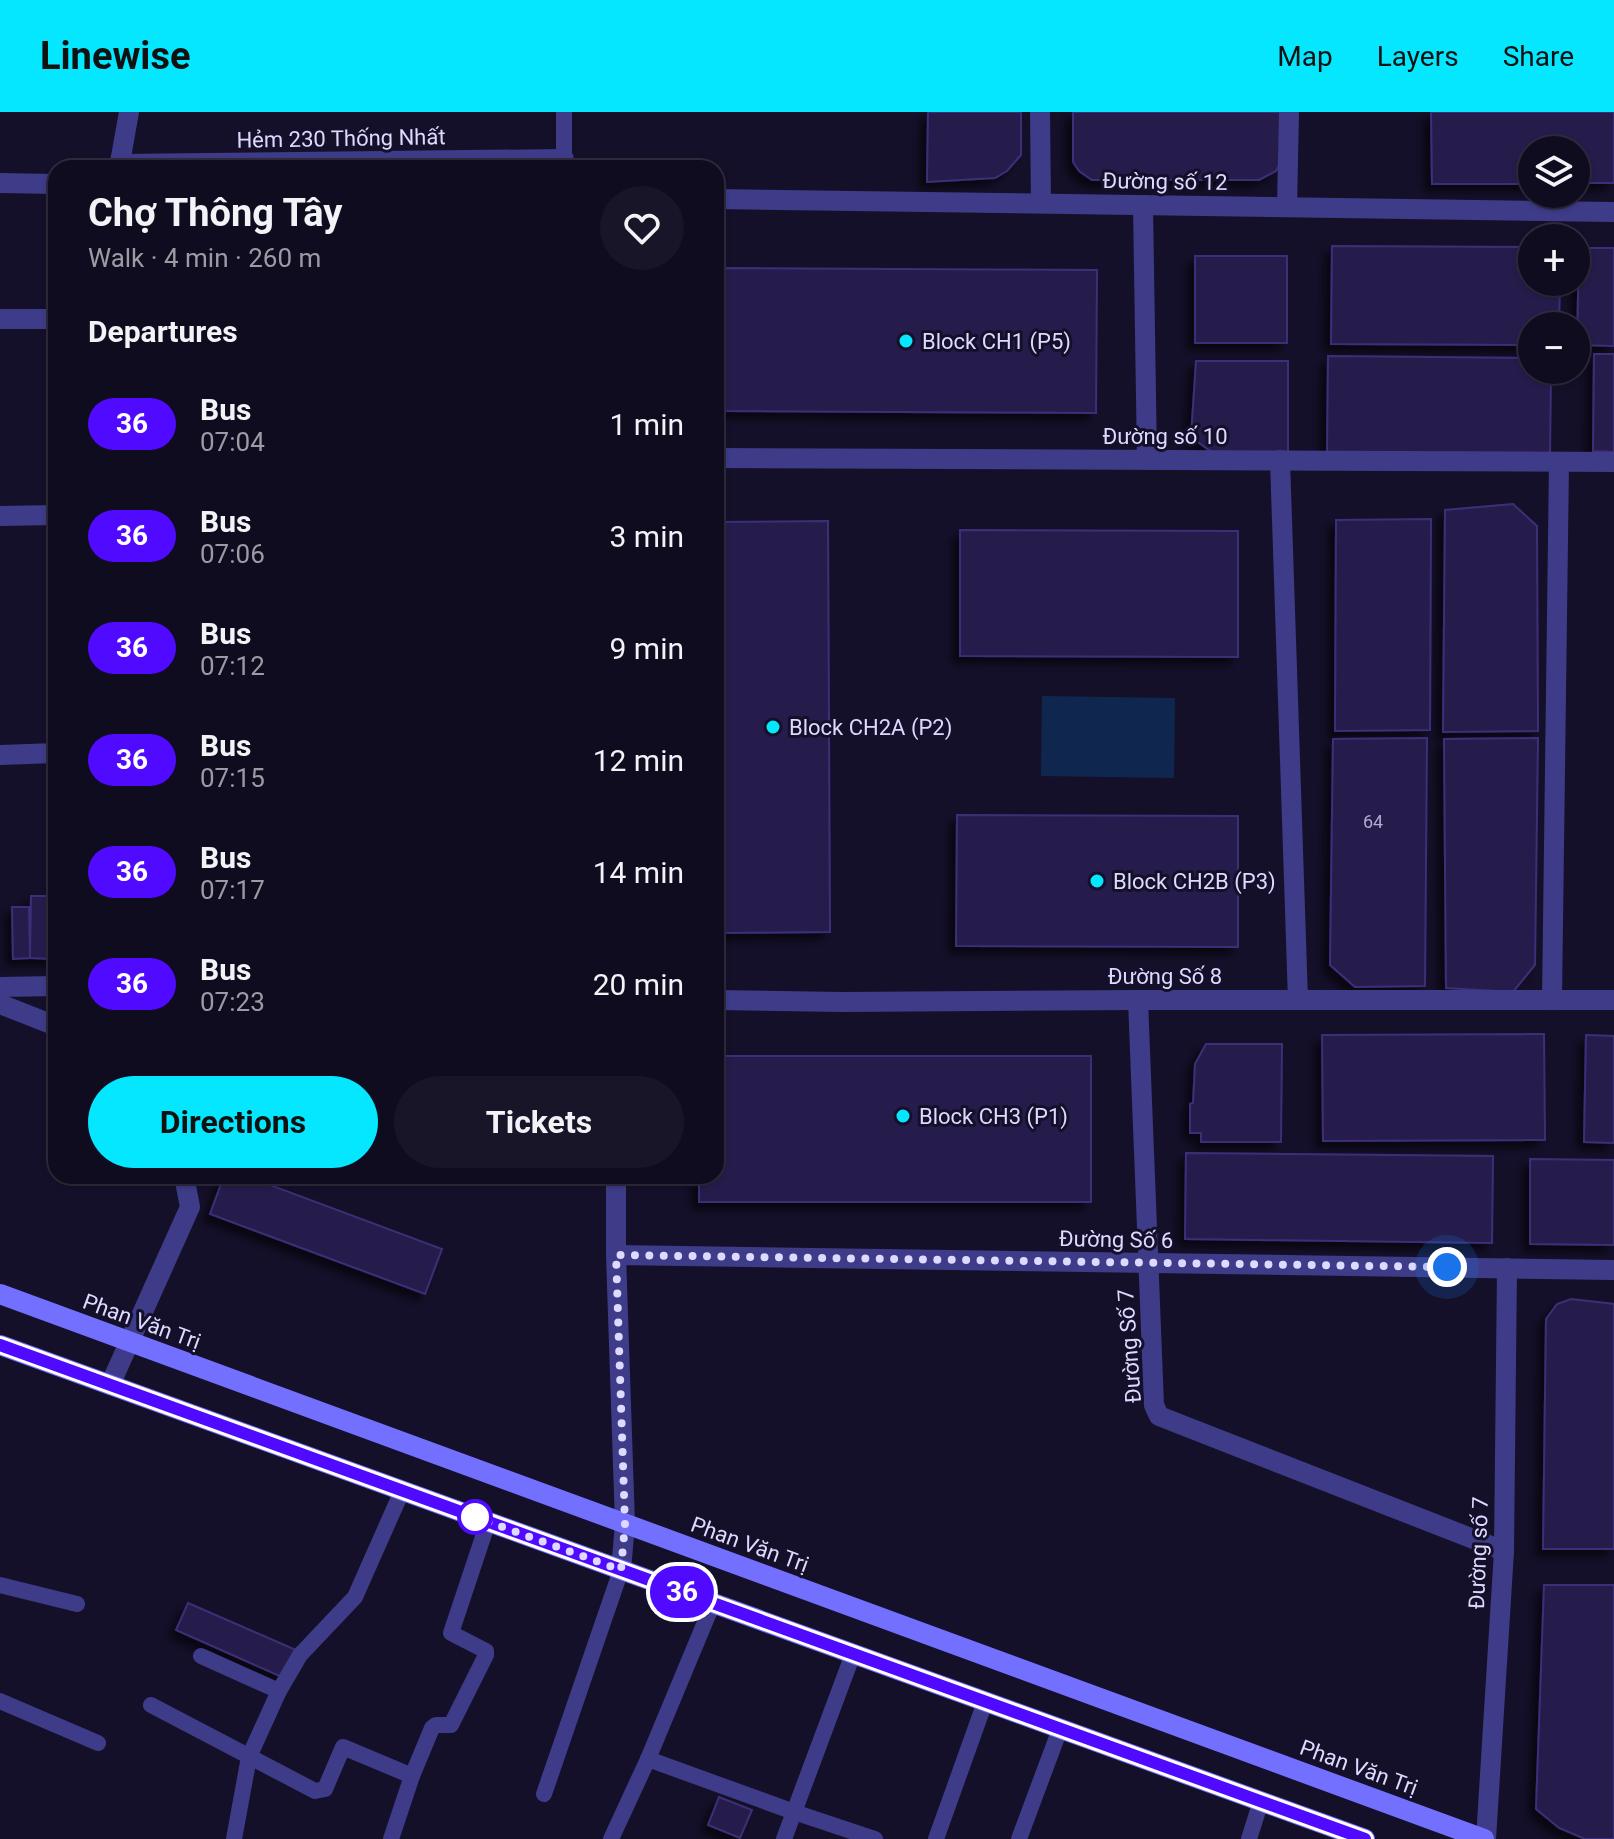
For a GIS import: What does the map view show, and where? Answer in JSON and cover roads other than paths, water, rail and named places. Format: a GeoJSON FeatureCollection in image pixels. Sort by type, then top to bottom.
{"type":"FeatureCollection","features":[{"type":"Feature","properties":{"kind":"main road","name":"Phan Văn Trị"},"geometry":{"type":"LineString","coordinates":[[0,1294],[1485,1839]]}},
{"type":"Feature","properties":{"kind":"main road"},"geometry":{"type":"LineString","coordinates":[[0,1345],[1365,1839]]}},
{"type":"Feature","properties":{"kind":"street"},"geometry":{"type":"LineString","coordinates":[[120,160],[129,112]]}},
{"type":"Feature","properties":{"kind":"street"},"geometry":{"type":"LineString","coordinates":[[1040,112],[1041,203]]}},
{"type":"Feature","properties":{"kind":"street"},"geometry":{"type":"LineString","coordinates":[[1287,207],[1289,112]]}},
{"type":"Feature","properties":{"kind":"street"},"geometry":{"type":"LineString","coordinates":[[0,183],[48,184]]}},
{"type":"Feature","properties":{"kind":"street","name":"Đường số 12"},"geometry":{"type":"LineString","coordinates":[[724,199],[1614,212]]}},
{"type":"Feature","properties":{"kind":"street"},"geometry":{"type":"LineString","coordinates":[[1143,205],[1147,460]]}},
{"type":"Feature","properties":{"kind":"street"},"geometry":{"type":"LineString","coordinates":[[0,319],[48,319]]}},
{"type":"Feature","properties":{"kind":"street","name":"Đường số 10"},"geometry":{"type":"LineString","coordinates":[[724,458],[1614,462]]}},
{"type":"Feature","properties":{"kind":"street"},"geometry":{"type":"LineString","coordinates":[[1280,460],[1298,1000]]}},
{"type":"Feature","properties":{"kind":"street"},"geometry":{"type":"LineString","coordinates":[[1552,1000],[1559,462]]}},
{"type":"Feature","properties":{"kind":"street"},"geometry":{"type":"LineString","coordinates":[[0,516],[48,515]]}},
{"type":"Feature","properties":{"kind":"street"},"geometry":{"type":"LineString","coordinates":[[0,755],[48,753]]}},
{"type":"Feature","properties":{"kind":"street"},"geometry":{"type":"LineString","coordinates":[[0,987],[48,986]]}},
{"type":"Feature","properties":{"kind":"street","name":"Đường Số 8"},"geometry":{"type":"LineString","coordinates":[[724,1000],[1614,1000]]}},
{"type":"Feature","properties":{"kind":"street","name":"Đường Số 7"},"geometry":{"type":"LineString","coordinates":[[1138,1000],[1154,1405],[1159,1416],[1504,1551]]}},
{"type":"Feature","properties":{"kind":"street"},"geometry":{"type":"LineString","coordinates":[[0,1004],[48,1023]]}},
{"type":"Feature","properties":{"kind":"street"},"geometry":{"type":"LineString","coordinates":[[110,1385],[190,1207],[186,1184]]}},
{"type":"Feature","properties":{"kind":"street"},"geometry":{"type":"LineString","coordinates":[[616,1184],[625,1524],[621,1570]]}},
{"type":"Feature","properties":{"kind":"street","name":"Đường Số 6"},"geometry":{"type":"LineString","coordinates":[[616,1255],[1614,1270]]}},
{"type":"Feature","properties":{"kind":"street","name":"Đường số 7"},"geometry":{"type":"LineString","coordinates":[[1485,1839],[1504,1551],[1507,1268]]}},
{"type":"Feature","properties":{"kind":"lane"},"geometry":{"type":"LineString","coordinates":[[564,112],[564,160]]}},
{"type":"Feature","properties":{"kind":"lane"},"geometry":{"type":"LineString","coordinates":[[234,1839],[249,1757],[279,1691],[300,1655],[355,1597],[402,1491]]}},
{"type":"Feature","properties":{"kind":"lane"},"geometry":{"type":"LineString","coordinates":[[391,1839],[432,1728],[451,1725],[486,1655],[486,1651],[451,1633],[488,1522]]}},
{"type":"Feature","properties":{"kind":"lane"},"geometry":{"type":"LineString","coordinates":[[544,1794],[621,1570]]}},
{"type":"Feature","properties":{"kind":"lane"},"geometry":{"type":"LineString","coordinates":[[0,1585],[77,1604]]}},
{"type":"Feature","properties":{"kind":"lane"},"geometry":{"type":"LineString","coordinates":[[611,1839],[713,1603]]}},
{"type":"Feature","properties":{"kind":"lane"},"geometry":{"type":"LineString","coordinates":[[784,1839],[853,1654]]}},
{"type":"Feature","properties":{"kind":"lane"},"geometry":{"type":"LineString","coordinates":[[201,1656],[279,1691]]}},
{"type":"Feature","properties":{"kind":"lane"},"geometry":{"type":"LineString","coordinates":[[0,1701],[98,1743]]}},
{"type":"Feature","properties":{"kind":"lane"},"geometry":{"type":"LineString","coordinates":[[936,1839],[985,1702]]}},
{"type":"Feature","properties":{"kind":"lane"},"geometry":{"type":"LineString","coordinates":[[151,1705],[315,1791],[325,1789],[343,1747],[412,1776]]}},
{"type":"Feature","properties":{"kind":"lane"},"geometry":{"type":"LineString","coordinates":[[1019,1839],[1060,1729]]}},
{"type":"Feature","properties":{"kind":"lane"},"geometry":{"type":"LineString","coordinates":[[648,1759],[875,1839]]}},
{"type":"Feature","properties":{"kind":"lane"},"geometry":{"type":"LineString","coordinates":[[1249,1839],[1261,1801]]}},
{"type":"Feature","properties":{"kind":"water"},"geometry":{"type":"Polygon","coordinates":[[[1042,696],[1175,698],[1174,778],[1041,776],[1042,696]]]}},
{"type":"Feature","properties":{"kind":"place","name":"Block CH1 (P5)"},"geometry":{"type":"Point","coordinates":[906,341]}},
{"type":"Feature","properties":{"kind":"place","name":"Block CH2A (P2)"},"geometry":{"type":"Point","coordinates":[773,727]}},
{"type":"Feature","properties":{"kind":"place","name":"Block CH2B (P3)"},"geometry":{"type":"Point","coordinates":[1097,881]}},
{"type":"Feature","properties":{"kind":"place","name":"Block CH3 (P1)"},"geometry":{"type":"Point","coordinates":[903,1116]}}]}
